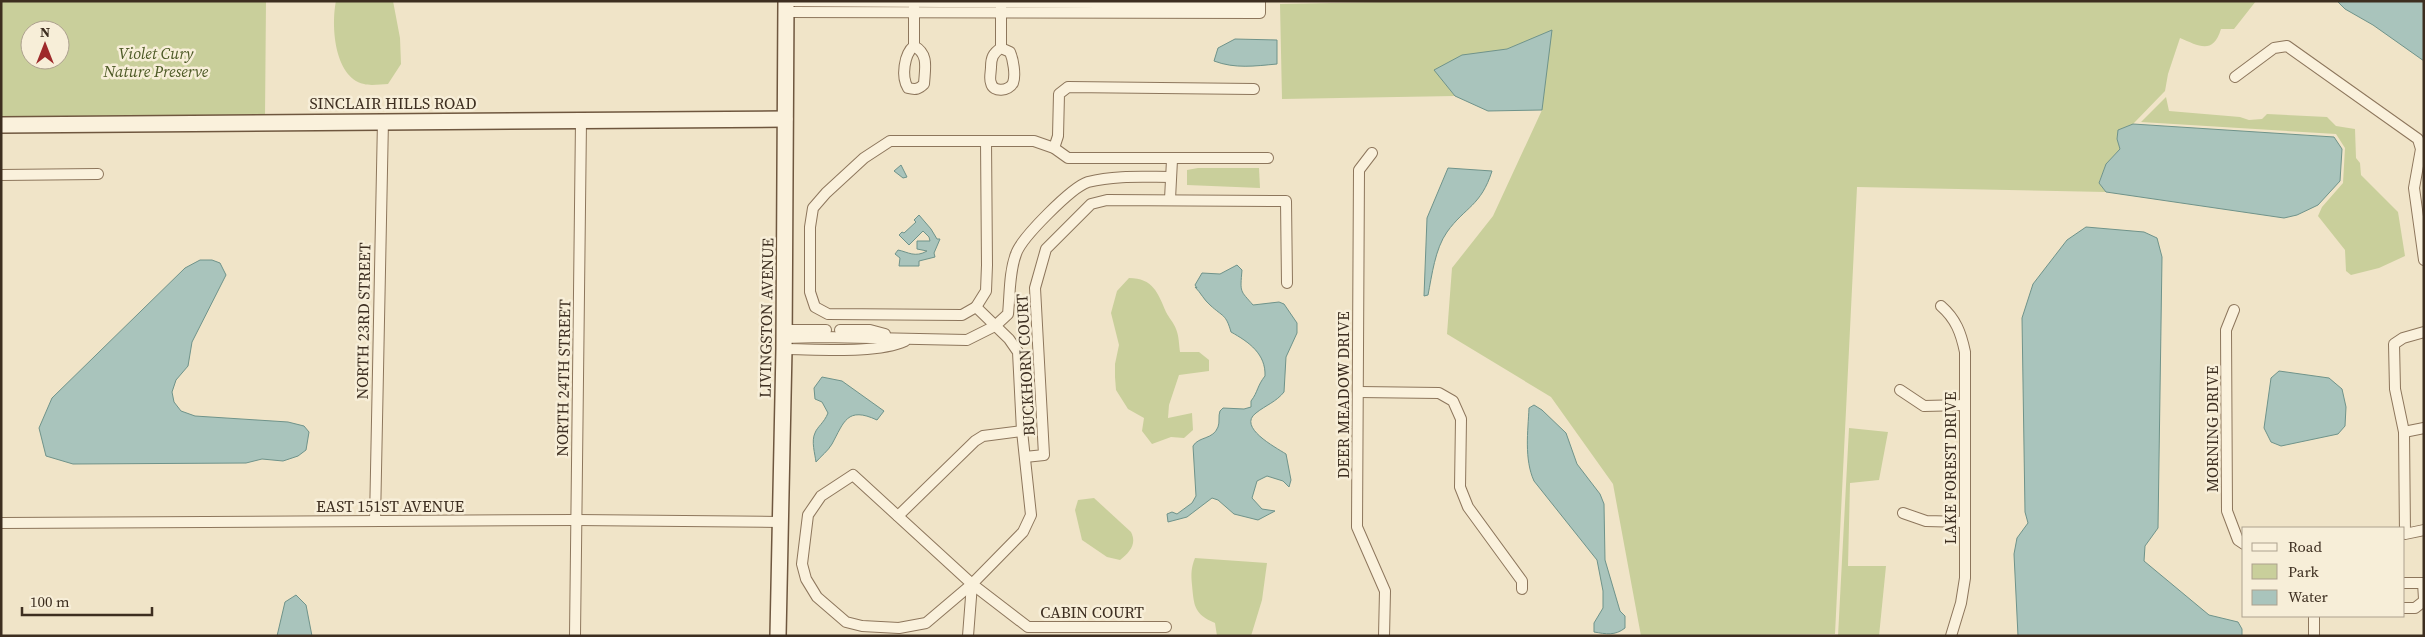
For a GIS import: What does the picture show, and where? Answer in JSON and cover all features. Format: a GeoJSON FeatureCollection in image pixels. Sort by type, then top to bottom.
{"type":"FeatureCollection","features":[{"type":"Feature","properties":{"kind":"street"},"geometry":{"type":"LineString","coordinates":[[786,5],[1089,5],[1139,14],[1175,6],[1260,6]]}},
{"type":"Feature","properties":{"kind":"street","name":"LIVINGSTON AVENUE"},"geometry":{"type":"LineString","coordinates":[[778,636],[784,339],[786,5]]}},
{"type":"Feature","properties":{"kind":"street"},"geometry":{"type":"LineString","coordinates":[[914,6],[914,46]]}},
{"type":"Feature","properties":{"kind":"street"},"geometry":{"type":"LineString","coordinates":[[1001,6],[1001,48]]}},
{"type":"Feature","properties":{"kind":"street"},"geometry":{"type":"LineString","coordinates":[[2235,77],[2274,48],[2287,46],[2418,140],[2421,149],[2414,188],[2424,260]]}},
{"type":"Feature","properties":{"kind":"street"},"geometry":{"type":"LineString","coordinates":[[1054,148],[1058,136],[1059,94],[1068,87],[1254,89]]}},
{"type":"Feature","properties":{"kind":"street","name":"SINCLAIR HILLS ROAD"},"geometry":{"type":"LineString","coordinates":[[1,125],[383,120],[785,119]]}},
{"type":"Feature","properties":{"kind":"street","name":"NORTH 23RD STREET"},"geometry":{"type":"LineString","coordinates":[[375,522],[383,120]]}},
{"type":"Feature","properties":{"kind":"street","name":"NORTH 24TH STREET"},"geometry":{"type":"LineString","coordinates":[[575,636],[581,121]]}},
{"type":"Feature","properties":{"kind":"street"},"geometry":{"type":"LineString","coordinates":[[986,141],[986,291],[976,307],[962,315],[828,314],[815,307],[810,292],[810,227],[813,208],[826,193],[864,158],[890,142],[986,141],[1034,141],[1054,148],[1068,158],[1172,160],[1268,158]]}},
{"type":"Feature","properties":{"kind":"street","name":"DEER MEADOW DRIVE"},"geometry":{"type":"LineString","coordinates":[[1372,153],[1359,170],[1357,527],[1385,591],[1384,636]]}},
{"type":"Feature","properties":{"kind":"street"},"geometry":{"type":"LineString","coordinates":[[1170,199],[1172,160]]}},
{"type":"Feature","properties":{"kind":"street"},"geometry":{"type":"LineString","coordinates":[[1,175],[98,174]]}},
{"type":"Feature","properties":{"kind":"street"},"geometry":{"type":"LineString","coordinates":[[784,339],[870,330],[908,339],[967,340],[996,326],[1008,314],[1012,271],[1016,252],[1054,206],[1085,183],[1111,178],[1171,177]]}},
{"type":"Feature","properties":{"kind":"street","name":"BUCKHORN COURT"},"geometry":{"type":"LineString","coordinates":[[1026,457],[1044,455],[1035,288],[1046,249],[1091,204],[1107,200],[1170,199],[1286,201],[1287,283]]}},
{"type":"Feature","properties":{"kind":"street","name":"LAKE FOREST DRIVE"},"geometry":{"type":"LineString","coordinates":[[1941,306],[1953,316],[1962,335],[1964,352],[1965,578],[1962,603],[1951,636]]}},
{"type":"Feature","properties":{"kind":"street"},"geometry":{"type":"LineString","coordinates":[[968,636],[972,584],[1024,532],[1031,515],[1022,431],[1018,352],[1010,339],[976,307]]}},
{"type":"Feature","properties":{"kind":"street","name":"MORNING DRIVE"},"geometry":{"type":"LineString","coordinates":[[2234,310],[2226,330],[2227,511],[2238,540],[2242,543]]}},
{"type":"Feature","properties":{"kind":"street"},"geometry":{"type":"LineString","coordinates":[[2404,527],[2404,432],[2395,389],[2394,344],[2403,338],[2424,332]]}},
{"type":"Feature","properties":{"kind":"street"},"geometry":{"type":"LineString","coordinates":[[784,339],[879,348],[896,345],[908,339]]}},
{"type":"Feature","properties":{"kind":"street"},"geometry":{"type":"LineString","coordinates":[[1900,390],[1924,406],[1964,406]]}},
{"type":"Feature","properties":{"kind":"street"},"geometry":{"type":"LineString","coordinates":[[1359,392],[1439,393],[1453,401],[1461,418],[1460,487],[1468,506],[1522,581],[1522,588]]}},
{"type":"Feature","properties":{"kind":"street"},"geometry":{"type":"LineString","coordinates":[[2404,432],[2424,428]]}},
{"type":"Feature","properties":{"kind":"street"},"geometry":{"type":"LineString","coordinates":[[898,516],[975,441],[983,436],[1022,431]]}},
{"type":"Feature","properties":{"kind":"street","name":"CABIN COURT"},"geometry":{"type":"LineString","coordinates":[[972,584],[926,622],[899,628],[862,626],[846,622],[817,597],[806,579],[802,564],[808,515],[821,496],[853,475],[972,584],[1028,627],[1166,627]]}},
{"type":"Feature","properties":{"kind":"street"},"geometry":{"type":"LineString","coordinates":[[1903,513],[1926,521],[1965,522]]}},
{"type":"Feature","properties":{"kind":"street","name":"EAST 151ST AVENUE"},"geometry":{"type":"LineString","coordinates":[[1,524],[576,520],[779,522]]}},
{"type":"Feature","properties":{"kind":"street"},"geometry":{"type":"LineString","coordinates":[[2405,535],[2424,530]]}},
{"type":"Feature","properties":{"kind":"street"},"geometry":{"type":"LineString","coordinates":[[2405,583],[2423,583],[2424,600],[2415,608],[2405,608]]}},
{"type":"Feature","properties":{"kind":"street"},"geometry":{"type":"LineString","coordinates":[[2314,617],[2314,636]]}},
{"type":"Feature","properties":{"kind":"green space","name":"Violet Cury Nature Preserve"},"geometry":{"type":"Polygon","coordinates":[[[1,1],[266,1],[265,116],[1,124],[1,1]]]}},
{"type":"Feature","properties":{"kind":"green space"},"geometry":{"type":"Polygon","coordinates":[[[336,1],[393,1],[400,38],[401,64],[388,84],[364,84],[354,79],[346,71],[337,49],[335,36],[336,1]]]}},
{"type":"Feature","properties":{"kind":"green space"},"geometry":{"type":"Polygon","coordinates":[[[1431,1],[2256,1],[2234,29],[2221,29],[2218,37],[2210,45],[2199,46],[2180,38],[2168,74],[2165,91],[2133,124],[2118,130],[2117,139],[2120,149],[2106,164],[2099,182],[2106,192],[1857,187],[1835,634],[1641,636],[1613,484],[1551,397],[1447,334],[1452,268],[1493,216],[1542,110],[1551,31],[1507,49],[1462,56],[1435,70],[1455,96],[1282,99],[1280,4],[1431,1]]]}},
{"type":"Feature","properties":{"kind":"green space"},"geometry":{"type":"Polygon","coordinates":[[[2166,97],[2169,111],[2240,117],[2249,120],[2262,119],[2267,114],[2327,117],[2336,126],[2355,129],[2356,158],[2360,163],[2361,175],[2398,212],[2405,256],[2379,268],[2351,275],[2346,271],[2345,250],[2318,216],[2322,207],[2343,183],[2345,148],[2336,134],[2141,122],[2166,97]]]}},
{"type":"Feature","properties":{"kind":"green space"},"geometry":{"type":"Polygon","coordinates":[[[1198,168],[1259,168],[1260,188],[1187,185],[1187,170],[1198,168]]]}},
{"type":"Feature","properties":{"kind":"green space"},"geometry":{"type":"Polygon","coordinates":[[[1129,278],[1144,281],[1154,288],[1176,329],[1180,352],[1199,352],[1209,360],[1209,371],[1179,375],[1169,405],[1168,418],[1192,413],[1193,430],[1184,438],[1171,437],[1152,444],[1142,431],[1144,418],[1128,409],[1116,390],[1115,364],[1119,345],[1111,313],[1117,291],[1129,278]]]}},
{"type":"Feature","properties":{"kind":"green space"},"geometry":{"type":"Polygon","coordinates":[[[1849,428],[1888,432],[1879,480],[1850,483],[1848,566],[1886,566],[1879,636],[1838,636],[1849,428]]]}},
{"type":"Feature","properties":{"kind":"green space"},"geometry":{"type":"Polygon","coordinates":[[[1094,498],[1133,536],[1132,548],[1120,560],[1107,557],[1082,540],[1075,510],[1078,500],[1094,498]]]}},
{"type":"Feature","properties":{"kind":"green space"},"geometry":{"type":"Polygon","coordinates":[[[1195,558],[1267,563],[1262,600],[1251,636],[1217,636],[1215,623],[1199,613],[1193,599],[1191,574],[1195,558]]]}},
{"type":"Feature","properties":{"kind":"water"},"geometry":{"type":"Polygon","coordinates":[[[2337,1],[2424,1],[2424,61],[2373,25],[2345,9],[2337,1]]]}},
{"type":"Feature","properties":{"kind":"water"},"geometry":{"type":"Polygon","coordinates":[[[1552,30],[1542,110],[1488,111],[1455,96],[1434,70],[1462,55],[1507,49],[1552,30]]]}},
{"type":"Feature","properties":{"kind":"water"},"geometry":{"type":"Polygon","coordinates":[[[1235,39],[1277,40],[1277,64],[1237,66],[1214,61],[1218,48],[1235,39]]]}},
{"type":"Feature","properties":{"kind":"water"},"geometry":{"type":"Polygon","coordinates":[[[2133,124],[2334,137],[2342,149],[2340,181],[2318,205],[2297,215],[2284,218],[2106,192],[2099,183],[2106,164],[2120,149],[2117,139],[2118,130],[2133,124]]]}},
{"type":"Feature","properties":{"kind":"water"},"geometry":{"type":"Polygon","coordinates":[[[901,165],[907,177],[903,178],[894,171],[901,165]]]}},
{"type":"Feature","properties":{"kind":"water"},"geometry":{"type":"Polygon","coordinates":[[[1448,168],[1492,171],[1488,183],[1478,199],[1447,232],[1443,239],[1434,262],[1428,295],[1424,296],[1427,218],[1448,168]]]}},
{"type":"Feature","properties":{"kind":"water"},"geometry":{"type":"Polygon","coordinates":[[[919,215],[937,239],[940,239],[934,253],[935,257],[919,261],[919,266],[899,266],[900,258],[895,254],[898,250],[915,254],[927,251],[917,249],[917,241],[930,241],[923,231],[909,245],[899,235],[916,222],[914,220],[919,215]]]}},
{"type":"Feature","properties":{"kind":"water"},"geometry":{"type":"Polygon","coordinates":[[[2086,227],[2144,232],[2157,238],[2162,257],[2158,528],[2145,546],[2144,561],[2209,615],[2238,622],[2242,629],[2242,636],[2018,636],[2014,554],[2017,538],[2028,523],[2025,512],[2022,318],[2033,284],[2067,240],[2086,227]]]}},
{"type":"Feature","properties":{"kind":"water"},"geometry":{"type":"Polygon","coordinates":[[[200,260],[212,260],[220,263],[226,275],[192,342],[188,366],[176,380],[172,392],[174,402],[181,411],[195,416],[288,422],[304,426],[309,432],[306,450],[298,456],[283,461],[262,459],[246,463],[73,464],[46,456],[39,428],[52,398],[185,268],[200,260]]]}},
{"type":"Feature","properties":{"kind":"water"},"geometry":{"type":"Polygon","coordinates":[[[1237,265],[1242,270],[1242,290],[1253,305],[1279,302],[1284,304],[1297,323],[1297,333],[1286,357],[1284,392],[1251,418],[1254,430],[1267,442],[1286,454],[1291,480],[1289,487],[1283,481],[1267,476],[1257,481],[1252,498],[1262,509],[1275,511],[1258,520],[1234,514],[1218,500],[1212,498],[1187,517],[1168,522],[1167,514],[1172,512],[1177,514],[1192,503],[1196,496],[1193,446],[1216,431],[1219,425],[1220,411],[1223,408],[1244,409],[1251,407],[1251,401],[1265,376],[1263,361],[1255,349],[1231,332],[1226,319],[1208,303],[1195,287],[1197,288],[1195,285],[1202,273],[1220,274],[1237,265]]]}},
{"type":"Feature","properties":{"kind":"water"},"geometry":{"type":"Polygon","coordinates":[[[2279,371],[2329,378],[2342,389],[2346,407],[2345,426],[2338,434],[2281,446],[2271,442],[2264,428],[2271,378],[2279,371]]]}},
{"type":"Feature","properties":{"kind":"water"},"geometry":{"type":"Polygon","coordinates":[[[822,377],[842,381],[884,411],[877,420],[859,415],[848,418],[830,447],[816,462],[813,444],[814,436],[828,413],[822,402],[815,399],[814,388],[822,377]]]}},
{"type":"Feature","properties":{"kind":"water"},"geometry":{"type":"Polygon","coordinates":[[[1534,405],[1542,410],[1566,433],[1577,464],[1600,494],[1604,504],[1605,560],[1620,611],[1625,616],[1625,628],[1618,632],[1606,634],[1594,632],[1594,623],[1603,608],[1603,591],[1597,560],[1534,481],[1529,464],[1527,445],[1529,408],[1534,405]]]}},
{"type":"Feature","properties":{"kind":"water"},"geometry":{"type":"Polygon","coordinates":[[[296,595],[306,605],[312,636],[277,636],[285,602],[296,595]]]}}]}
